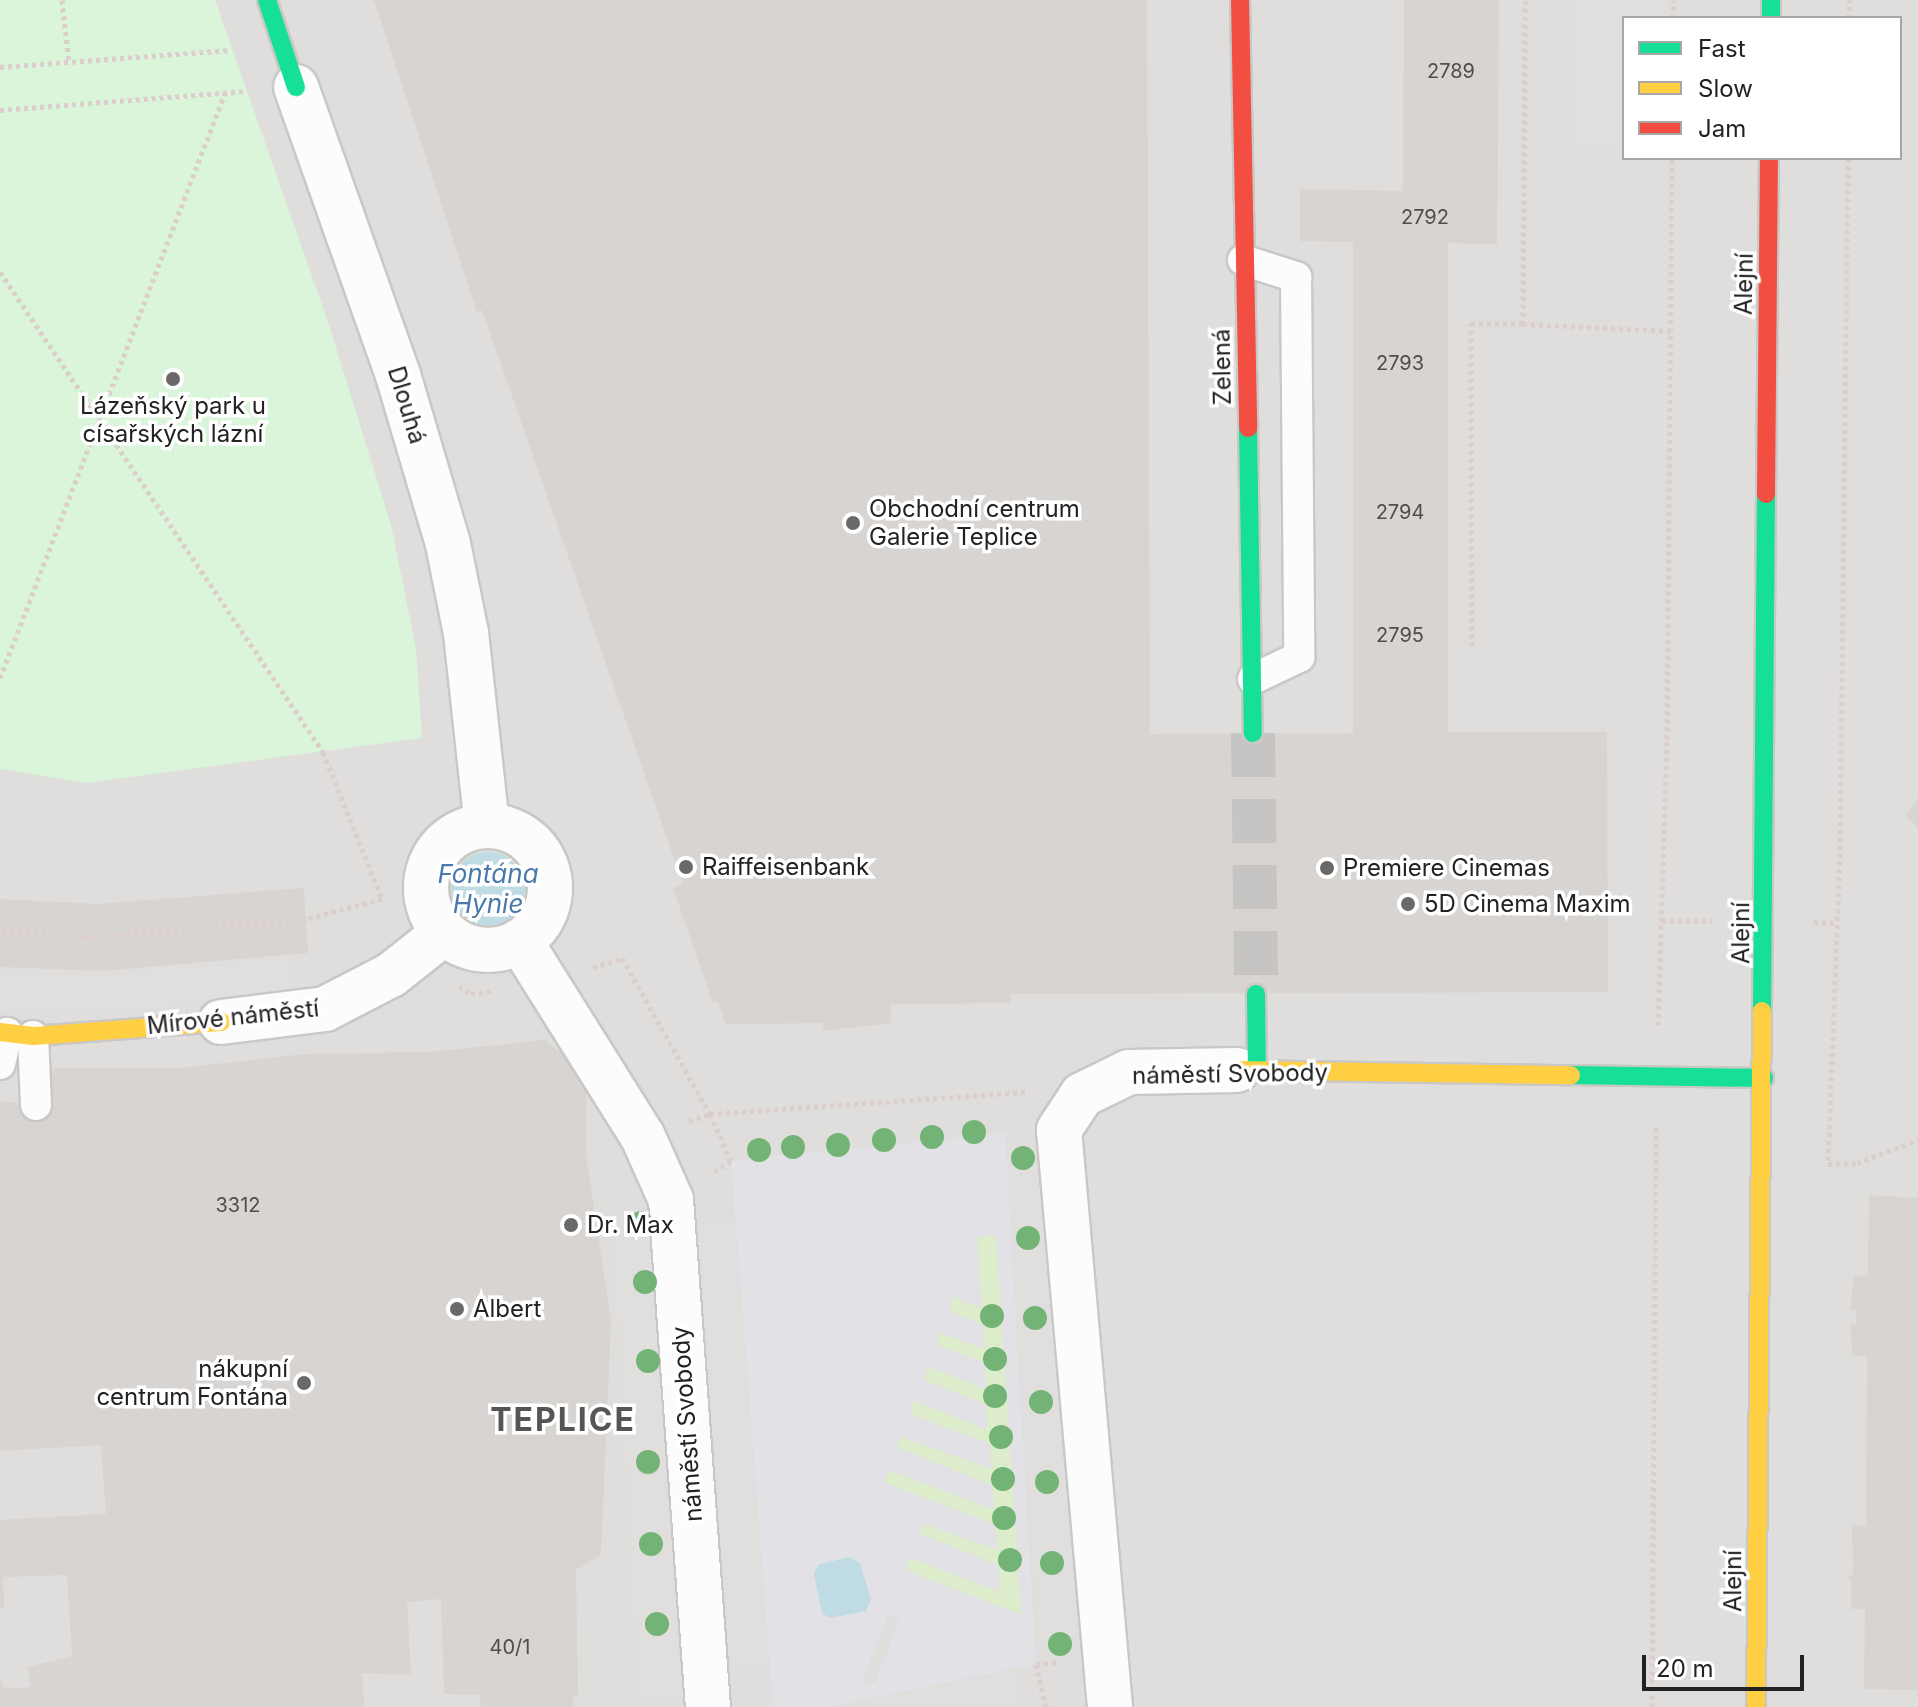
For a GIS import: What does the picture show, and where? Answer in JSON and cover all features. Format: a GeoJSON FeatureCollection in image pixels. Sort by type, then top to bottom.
{"type":"FeatureCollection","features":[{"type":"Feature","properties":{"kind":"street","name":"Dlouhá"},"geometry":{"type":"LineString","coordinates":[[267,0],[398,375],[448,544],[466,633],[487,825]]}},
{"type":"Feature","properties":{"kind":"street","name":"Zelená"},"geometry":{"type":"LineString","coordinates":[[1240,0],[1253,733]]}},
{"type":"Feature","properties":{"kind":"street","name":"Alejní"},"geometry":{"type":"LineString","coordinates":[[1756,1707],[1764,1078],[1769,160]]}},
{"type":"Feature","properties":{"kind":"street"},"geometry":{"type":"LineString","coordinates":[[487,825],[514,830],[535,846],[548,869],[547,910],[520,941],[481,950],[444,933],[426,895],[435,855],[466,829],[487,825]]}},
{"type":"Feature","properties":{"kind":"street","name":"Mírové náměstí"},"geometry":{"type":"LineString","coordinates":[[13,1033],[221,1022],[325,1009],[391,975],[444,933]]}},
{"type":"Feature","properties":{"kind":"street","name":"náměstí Svobody"},"geometry":{"type":"LineString","coordinates":[[520,941],[643,1137],[671,1200],[708,1707]]}},
{"type":"Feature","properties":{"kind":"street"},"geometry":{"type":"LineString","coordinates":[[1247,1071],[1256,994]]}},
{"type":"Feature","properties":{"kind":"street","name":"náměstí Svobody"},"geometry":{"type":"LineString","coordinates":[[1082,1095],[1129,1072],[1764,1078]]}},
{"type":"Feature","properties":{"kind":"street"},"geometry":{"type":"LineString","coordinates":[[1082,1095],[1059,1130],[1110,1707]]}},
{"type":"Feature","properties":{"kind":"lane"},"geometry":{"type":"LineString","coordinates":[[1243,260],[1296,277],[1299,657],[1253,679]]}},
{"type":"Feature","properties":{"kind":"lane"},"geometry":{"type":"LineString","coordinates":[[0,1064],[13,1033]]}},
{"type":"Feature","properties":{"kind":"lane"},"geometry":{"type":"LineString","coordinates":[[13,1033],[36,1105]]}},
{"type":"Feature","properties":{"kind":"path"},"geometry":{"type":"LineString","coordinates":[[62,0],[69,62]]}},
{"type":"Feature","properties":{"kind":"path"},"geometry":{"type":"LineString","coordinates":[[1523,324],[1525,0]]}},
{"type":"Feature","properties":{"kind":"path"},"geometry":{"type":"LineString","coordinates":[[0,67],[283,46]]}},
{"type":"Feature","properties":{"kind":"path"},"geometry":{"type":"LineString","coordinates":[[0,110],[296,87]]}},
{"type":"Feature","properties":{"kind":"path"},"geometry":{"type":"LineString","coordinates":[[0,678],[102,423],[225,93]]}},
{"type":"Feature","properties":{"kind":"path"},"geometry":{"type":"LineString","coordinates":[[1652,1707],[1656,1075],[1667,739],[1672,160]]}},
{"type":"Feature","properties":{"kind":"path"},"geometry":{"type":"LineString","coordinates":[[1848,160],[1840,853],[1828,1164],[1857,1163],[1918,1140]]}},
{"type":"Feature","properties":{"kind":"path"},"geometry":{"type":"LineString","coordinates":[[0,272],[323,752],[382,899],[290,920],[86,937],[0,931]]}},
{"type":"Feature","properties":{"kind":"path"},"geometry":{"type":"LineString","coordinates":[[1472,646],[1471,323],[1671,331]]}},
{"type":"Feature","properties":{"kind":"path"},"geometry":{"type":"LineString","coordinates":[[643,1137],[710,1114],[1017,1091],[1082,1095]]}},
{"type":"Feature","properties":{"kind":"shaded area"},"geometry":{"type":"Polygon","coordinates":[[[0,0],[1918,0],[1918,1707],[0,1707],[0,0]]]}},
{"type":"Feature","properties":{"kind":"shaded area"},"geometry":{"type":"Polygon","coordinates":[[[1579,0],[1665,0],[1665,16],[1622,16],[1622,146],[1579,144],[1579,0]]]}},
{"type":"Feature","properties":{"kind":"shaded area"},"geometry":{"type":"Polygon","coordinates":[[[290,959],[293,994],[106,1010],[0,1012],[0,972],[47,978],[104,976],[290,959]]]}},
{"type":"Feature","properties":{"kind":"shaded area"},"geometry":{"type":"Polygon","coordinates":[[[1005,1133],[1036,1664],[828,1707],[773,1707],[731,1161],[1005,1133]],[[996,1235],[977,1237],[982,1308],[953,1297],[949,1311],[984,1325],[983,1348],[940,1333],[936,1344],[984,1363],[986,1389],[928,1367],[923,1380],[986,1404],[987,1429],[914,1401],[910,1414],[990,1444],[991,1469],[902,1437],[897,1447],[992,1485],[994,1510],[889,1470],[883,1482],[995,1524],[998,1550],[924,1524],[919,1533],[999,1566],[999,1592],[910,1558],[905,1570],[1021,1615],[1021,1614],[996,1235]],[[814,1574],[822,1613],[830,1618],[866,1611],[871,1600],[814,1574]],[[888,1614],[861,1684],[875,1683],[900,1619],[888,1614]]]}},
{"type":"Feature","properties":{"kind":"shaded area"},"geometry":{"type":"Polygon","coordinates":[[[1004,1150],[1043,1150],[1077,1633],[1040,1637],[1004,1150]]]}},
{"type":"Feature","properties":{"kind":"shaded area"},"geometry":{"type":"Polygon","coordinates":[[[735,1224],[769,1663],[730,1666],[700,1226],[735,1224]]]}},
{"type":"Feature","properties":{"kind":"shaded area"},"geometry":{"type":"Polygon","coordinates":[[[652,1231],[681,1694],[640,1698],[615,1232],[652,1231]]]}},
{"type":"Feature","properties":{"kind":"shaded area"},"geometry":{"type":"Polygon","coordinates":[[[1013,1673],[1021,1707],[843,1707],[1013,1673]]]}},
{"type":"Feature","properties":{"kind":"green space","name":"Lázeňský park u císařských lázní"},"geometry":{"type":"Polygon","coordinates":[[[0,0],[215,0],[328,322],[391,525],[416,649],[422,738],[86,783],[0,769],[0,0]]]}},
{"type":"Feature","properties":{"kind":"green space"},"geometry":{"type":"Polygon","coordinates":[[[996,1234],[1022,1615],[905,1570],[909,1558],[999,1566],[919,1533],[923,1523],[997,1550],[883,1482],[889,1470],[994,1509],[992,1485],[896,1448],[902,1437],[991,1468],[989,1444],[910,1414],[914,1401],[986,1429],[986,1404],[922,1380],[928,1367],[986,1388],[984,1363],[936,1345],[940,1333],[983,1348],[983,1325],[949,1311],[953,1297],[981,1308],[977,1236],[996,1234]]]}},
{"type":"Feature","properties":{"kind":"water","name":"Fontána Hynie"},"geometry":{"type":"Polygon","coordinates":[[[488,852],[509,858],[519,868],[525,889],[519,910],[509,920],[488,926],[467,920],[457,910],[451,889],[457,868],[467,858],[488,852]]]}},
{"type":"Feature","properties":{"kind":"water"},"geometry":{"type":"Polygon","coordinates":[[[849,1557],[860,1563],[871,1600],[866,1611],[830,1618],[822,1613],[814,1574],[818,1565],[849,1557]]]}},
{"type":"Feature","properties":{"kind":"building","name":"Obchodní centrum Galerie Teplice"},"geometry":{"type":"Polygon","coordinates":[[[374,0],[1147,0],[1150,734],[1353,733],[1353,242],[1300,241],[1300,189],[1403,191],[1404,0],[1499,0],[1497,244],[1448,243],[1448,732],[1607,732],[1608,992],[1010,994],[1010,1003],[891,1004],[891,1023],[822,1031],[823,1023],[726,1024],[718,1002],[713,1003],[673,888],[683,884],[482,310],[477,312],[374,0]]]}},
{"type":"Feature","properties":{"kind":"building"},"geometry":{"type":"Polygon","coordinates":[[[1918,799],[1918,827],[1905,816],[1918,799]]]}},
{"type":"Feature","properties":{"kind":"building"},"geometry":{"type":"Polygon","coordinates":[[[304,888],[308,953],[102,971],[0,967],[0,899],[97,904],[304,888]]]}},
{"type":"Feature","properties":{"kind":"building","name":"nákupní centrum Fontána"},"geometry":{"type":"Polygon","coordinates":[[[545,1040],[557,1051],[571,1051],[586,1075],[586,1154],[611,1321],[601,1554],[576,1570],[578,1696],[573,1697],[573,1707],[481,1707],[480,1695],[444,1694],[441,1599],[407,1602],[411,1675],[362,1673],[364,1707],[0,1707],[0,1676],[4,1689],[31,1687],[28,1667],[72,1656],[67,1575],[3,1577],[4,1607],[0,1608],[0,1520],[106,1514],[101,1445],[0,1451],[0,1101],[36,1105],[55,1068],[180,1068],[305,1054],[430,1052],[545,1040]]]}},
{"type":"Feature","properties":{"kind":"building"},"geometry":{"type":"Polygon","coordinates":[[[1869,1195],[1918,1198],[1918,1690],[1864,1689],[1865,1609],[1851,1609],[1851,1579],[1847,1579],[1853,1574],[1852,1525],[1866,1526],[1867,1356],[1853,1356],[1850,1324],[1856,1325],[1856,1310],[1850,1311],[1854,1275],[1868,1276],[1869,1195]]]}},
{"type":"Feature","properties":{"kind":"tunnel"},"geometry":{"type":"LineString","coordinates":[[1253,733],[1256,994]]}},
{"type":"Feature","properties":{"kind":"traffic: fast"},"geometry":{"type":"LineString","coordinates":[[267,0],[296,87]]}},
{"type":"Feature","properties":{"kind":"traffic: fast"},"geometry":{"type":"LineString","coordinates":[[1771,0],[1771,16]]}},
{"type":"Feature","properties":{"kind":"traffic: fast"},"geometry":{"type":"LineString","coordinates":[[1248,428],[1253,733]]}},
{"type":"Feature","properties":{"kind":"traffic: fast"},"geometry":{"type":"LineString","coordinates":[[1762,1011],[1766,494]]}},
{"type":"Feature","properties":{"kind":"traffic: fast"},"geometry":{"type":"LineString","coordinates":[[1256,994],[1257,1072]]}},
{"type":"Feature","properties":{"kind":"traffic: fast"},"geometry":{"type":"LineString","coordinates":[[1571,1075],[1764,1078]]}},
{"type":"Feature","properties":{"kind":"traffic: slow"},"geometry":{"type":"LineString","coordinates":[[1756,1707],[1762,1011]]}},
{"type":"Feature","properties":{"kind":"traffic: slow"},"geometry":{"type":"LineString","coordinates":[[0,1032],[33,1036],[221,1022]]}},
{"type":"Feature","properties":{"kind":"traffic: slow"},"geometry":{"type":"LineString","coordinates":[[1237,1070],[1571,1075]]}},
{"type":"Feature","properties":{"kind":"traffic: jam"},"geometry":{"type":"LineString","coordinates":[[1240,0],[1248,428]]}},
{"type":"Feature","properties":{"kind":"traffic: jam"},"geometry":{"type":"LineString","coordinates":[[1766,494],[1769,160]]}},
{"type":"Feature","properties":{"kind":"place","name":"Lázeňský park u císařských lázní"},"geometry":{"type":"Point","coordinates":[173,379]}},
{"type":"Feature","properties":{"kind":"place","name":"Obchodní centrum Galerie Teplice"},"geometry":{"type":"Point","coordinates":[853,523]}},
{"type":"Feature","properties":{"kind":"place","name":"Raiffeisenbank"},"geometry":{"type":"Point","coordinates":[686,867]}},
{"type":"Feature","properties":{"kind":"place","name":"Premiere Cinemas"},"geometry":{"type":"Point","coordinates":[1327,868]}},
{"type":"Feature","properties":{"kind":"place","name":"5D Cinema Maxim"},"geometry":{"type":"Point","coordinates":[1408,904]}},
{"type":"Feature","properties":{"kind":"place","name":"Dr. Max"},"geometry":{"type":"Point","coordinates":[571,1225]}},
{"type":"Feature","properties":{"kind":"place","name":"Albert"},"geometry":{"type":"Point","coordinates":[457,1309]}},
{"type":"Feature","properties":{"kind":"place","name":"nákupní centrum Fontána"},"geometry":{"type":"Point","coordinates":[304,1383]}},
{"type":"Feature","properties":{"kind":"district","name":"TEPLICE"},"geometry":{"type":"Point","coordinates":[563,1420]}}]}
